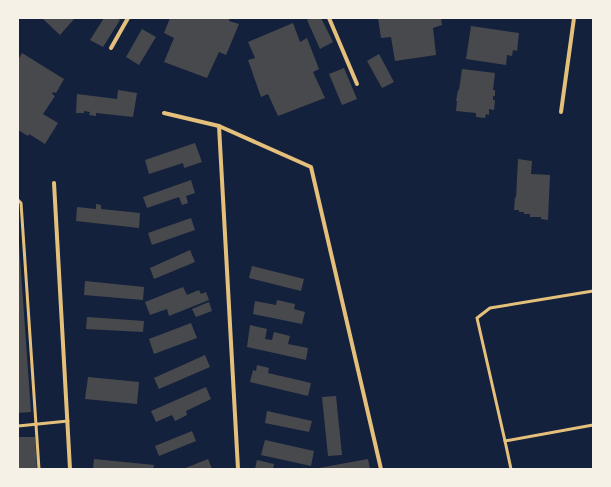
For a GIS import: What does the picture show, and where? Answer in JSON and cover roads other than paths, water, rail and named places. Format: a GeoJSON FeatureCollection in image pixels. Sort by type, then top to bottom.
{"type":"FeatureCollection","features":[{"type":"Feature","properties":{"kind":"street"},"geometry":{"type":"LineString","coordinates":[[111,48],[128,18]]}},
{"type":"Feature","properties":{"kind":"street"},"geometry":{"type":"LineString","coordinates":[[329,18],[357,84]]}},
{"type":"Feature","properties":{"kind":"street"},"geometry":{"type":"LineString","coordinates":[[561,112],[574,18]]}},
{"type":"Feature","properties":{"kind":"street"},"geometry":{"type":"LineString","coordinates":[[164,113],[218,126],[311,167],[381,469]]}},
{"type":"Feature","properties":{"kind":"street"},"geometry":{"type":"LineString","coordinates":[[218,126],[238,469]]}},
{"type":"Feature","properties":{"kind":"street"},"geometry":{"type":"LineString","coordinates":[[54,183],[70,469]]}},
{"type":"Feature","properties":{"kind":"lane"},"geometry":{"type":"LineString","coordinates":[[18,200],[21,203],[39,469]]}},
{"type":"Feature","properties":{"kind":"lane"},"geometry":{"type":"LineString","coordinates":[[511,469],[477,318],[490,308],[593,291]]}},
{"type":"Feature","properties":{"kind":"lane"},"geometry":{"type":"LineString","coordinates":[[18,426],[68,421]]}},
{"type":"Feature","properties":{"kind":"lane"},"geometry":{"type":"LineString","coordinates":[[505,441],[593,425]]}}]}
